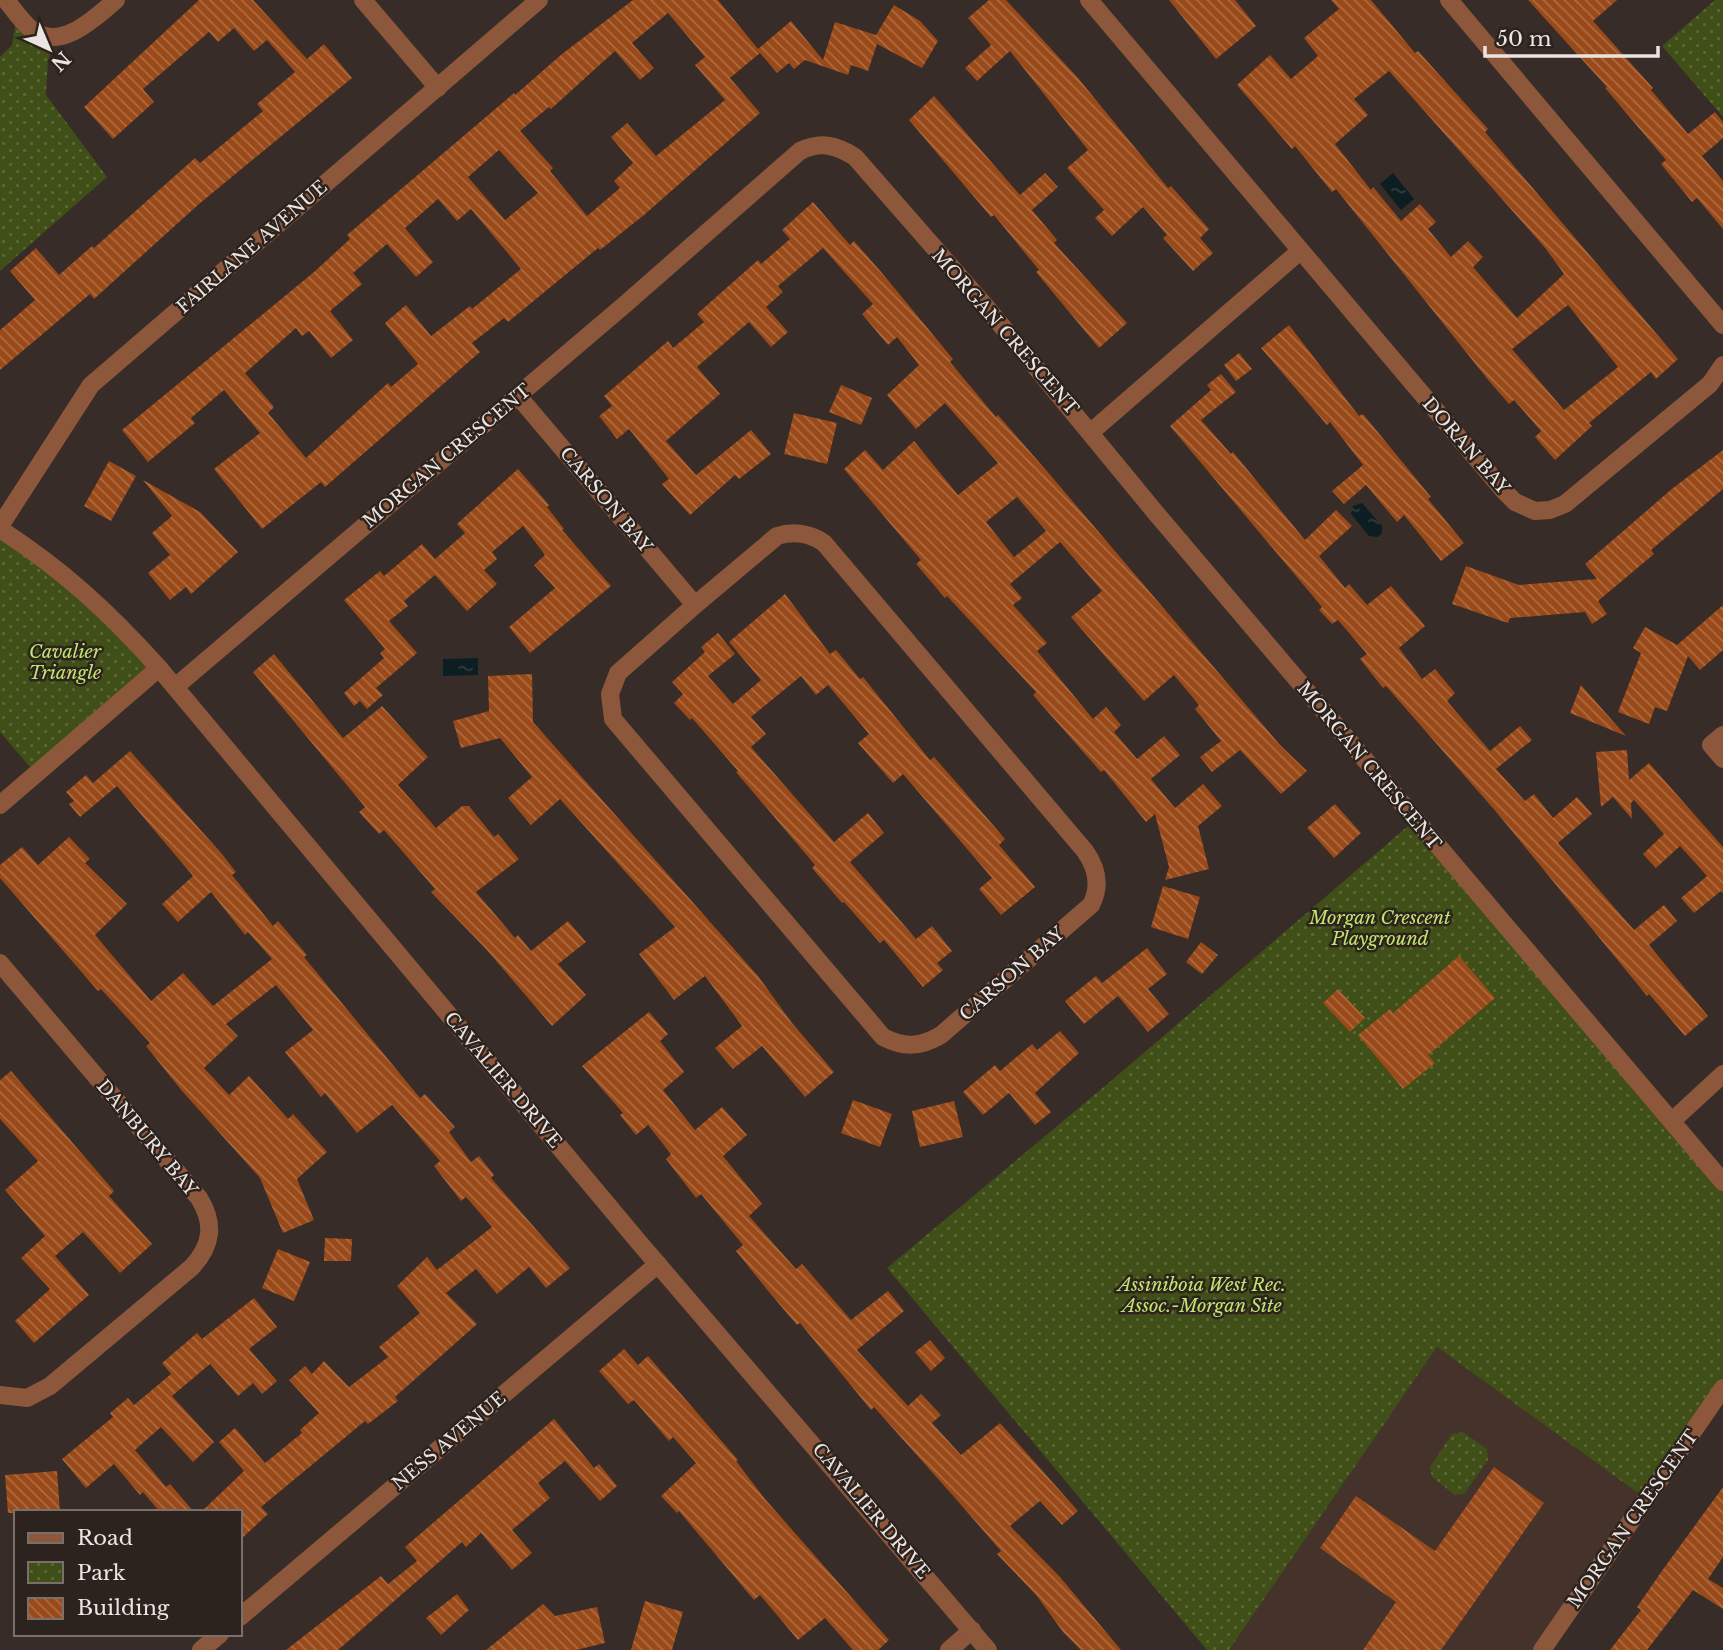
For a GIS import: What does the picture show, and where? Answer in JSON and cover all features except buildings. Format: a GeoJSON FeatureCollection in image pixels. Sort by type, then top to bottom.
{"type":"FeatureCollection","features":[{"type":"Feature","properties":{"kind":"street"},"geometry":{"type":"LineString","coordinates":[[6,0],[32,30],[56,36],[79,30],[116,0]]}},
{"type":"Feature","properties":{"kind":"street"},"geometry":{"type":"LineString","coordinates":[[363,0],[438,88]]}},
{"type":"Feature","properties":{"kind":"street","name":"FAIRLANE AVENUE"},"geometry":{"type":"LineString","coordinates":[[0,528],[91,385],[540,0]]}},
{"type":"Feature","properties":{"kind":"street","name":"DORAN BAY"},"geometry":{"type":"LineString","coordinates":[[1089,0],[1504,492],[1524,508],[1535,511],[1550,510],[1577,497],[1710,384],[1723,365]]}},
{"type":"Feature","properties":{"kind":"street"},"geometry":{"type":"LineString","coordinates":[[1449,0],[1723,325]]}},
{"type":"Feature","properties":{"kind":"street","name":"MORGAN CRESCENT"},"geometry":{"type":"LineString","coordinates":[[175,687],[518,396],[800,151],[817,145],[832,145],[855,157],[1091,432],[1383,783],[1723,1182]]}},
{"type":"Feature","properties":{"kind":"street"},"geometry":{"type":"LineString","coordinates":[[1091,432],[1300,251]]}},
{"type":"Feature","properties":{"kind":"street","name":"CARSON BAY"},"geometry":{"type":"LineString","coordinates":[[518,396],[695,605]]}},
{"type":"Feature","properties":{"kind":"street","name":"CAVALIER DRIVE"},"geometry":{"type":"LineString","coordinates":[[0,528],[84,590],[159,668],[658,1264],[988,1650]]}},
{"type":"Feature","properties":{"kind":"street","name":"CARSON BAY"},"geometry":{"type":"LineString","coordinates":[[794,533],[816,537],[824,543],[1085,851],[1096,872],[1096,889],[1091,905],[942,1035],[916,1046],[894,1043],[883,1037],[613,719],[610,694],[618,673],[695,605],[778,536],[794,533]]}},
{"type":"Feature","properties":{"kind":"street"},"geometry":{"type":"LineString","coordinates":[[0,804],[159,668]]}},
{"type":"Feature","properties":{"kind":"street"},"geometry":{"type":"LineString","coordinates":[[1723,735],[1710,745],[1723,759]]}},
{"type":"Feature","properties":{"kind":"street","name":"DANBURY BAY"},"geometry":{"type":"LineString","coordinates":[[0,963],[199,1198],[211,1225],[209,1241],[202,1255],[191,1267],[50,1386],[27,1398],[0,1395]]}},
{"type":"Feature","properties":{"kind":"street"},"geometry":{"type":"LineString","coordinates":[[1672,1121],[1723,1074]]}},
{"type":"Feature","properties":{"kind":"street","name":"NESS AVENUE"},"geometry":{"type":"LineString","coordinates":[[242,1615],[658,1264]]}},
{"type":"Feature","properties":{"kind":"street","name":"MORGAN CRESCENT"},"geometry":{"type":"LineString","coordinates":[[1542,1650],[1723,1388]]}},
{"type":"Feature","properties":{"kind":"street"},"geometry":{"type":"LineString","coordinates":[[949,1650],[972,1630]]}},
{"type":"Feature","properties":{"kind":"street"},"geometry":{"type":"LineString","coordinates":[[201,1650],[218,1636]]}},
{"type":"Feature","properties":{"kind":"shaded area"},"geometry":{"type":"Polygon","coordinates":[[[1437,1347],[1646,1499],[1542,1650],[1229,1650],[1437,1347]]]}},
{"type":"Feature","properties":{"kind":"green space"},"geometry":{"type":"Polygon","coordinates":[[[1715,0],[1723,0],[1723,117],[1662,46],[1715,0]]]}},
{"type":"Feature","properties":{"kind":"green space"},"geometry":{"type":"Polygon","coordinates":[[[17,13],[56,36],[48,61],[46,95],[107,177],[0,271],[0,57],[12,45],[17,13]]]}},
{"type":"Feature","properties":{"kind":"green space","name":"Cavalier Triangle"},"geometry":{"type":"Polygon","coordinates":[[[0,529],[159,668],[36,774],[0,732],[0,529]]]}},
{"type":"Feature","properties":{"kind":"green space","name":"Assiniboia West Rec. Assoc.-Morgan Site"},"geometry":{"type":"Polygon","coordinates":[[[1415,820],[1723,1181],[1723,1388],[1646,1499],[1437,1347],[1229,1650],[1207,1650],[887,1268],[1111,1081],[1415,820]]]}},
{"type":"Feature","properties":{"kind":"green space"},"geometry":{"type":"Polygon","coordinates":[[[1463,1432],[1487,1449],[1488,1460],[1464,1494],[1455,1495],[1432,1477],[1430,1467],[1452,1434],[1463,1432]]]}},
{"type":"Feature","properties":{"kind":"water"},"geometry":{"type":"Polygon","coordinates":[[[1393,173],[1414,199],[1401,210],[1380,184],[1393,173]]]}},
{"type":"Feature","properties":{"kind":"water"},"geometry":{"type":"Polygon","coordinates":[[[1362,503],[1382,526],[1382,533],[1378,537],[1369,536],[1351,514],[1353,506],[1362,503]]]}},
{"type":"Feature","properties":{"kind":"water"},"geometry":{"type":"Polygon","coordinates":[[[478,658],[478,675],[443,676],[443,659],[478,658]]]}},
{"type":"Feature","properties":{"kind":"park label","name":"Morgan Crescent Playground"},"geometry":{"type":"Point","coordinates":[1380,928]}}]}
